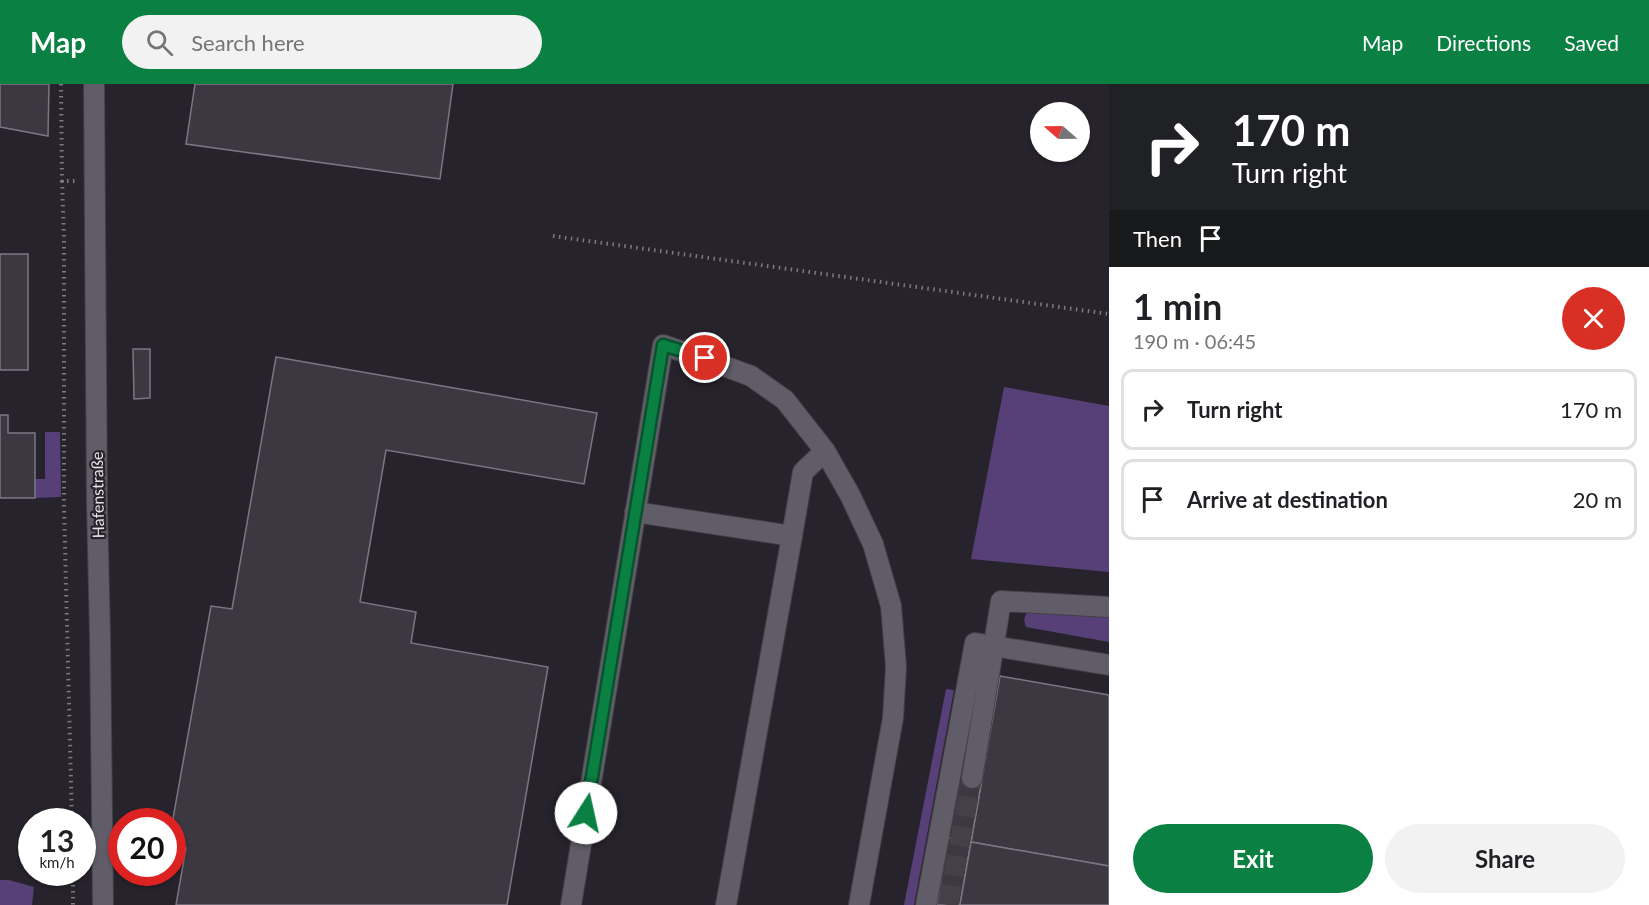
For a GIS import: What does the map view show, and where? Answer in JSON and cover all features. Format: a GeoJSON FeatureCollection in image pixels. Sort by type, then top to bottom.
{"type":"FeatureCollection","features":[{"type":"Feature","properties":{"kind":"street","name":"Hafenstraße"},"geometry":{"type":"LineString","coordinates":[[94,84],[103,905]]}},
{"type":"Feature","properties":{"kind":"street"},"geometry":{"type":"LineString","coordinates":[[571,905],[663,345],[751,376],[785,400],[825,451],[850,495],[873,544],[891,606],[896,668],[893,718],[859,905]]}},
{"type":"Feature","properties":{"kind":"street"},"geometry":{"type":"LineString","coordinates":[[726,905],[803,472],[825,451]]}},
{"type":"Feature","properties":{"kind":"street"},"geometry":{"type":"LineString","coordinates":[[636,513],[792,536]]}},
{"type":"Feature","properties":{"kind":"street"},"geometry":{"type":"LineString","coordinates":[[972,778],[1001,601],[1109,607]]}},
{"type":"Feature","properties":{"kind":"street"},"geometry":{"type":"LineString","coordinates":[[926,905],[975,643],[1109,665]]}},
{"type":"Feature","properties":{"kind":"path"},"geometry":{"type":"LineString","coordinates":[[61,84],[64,237],[64,506],[72,808]]}},
{"type":"Feature","properties":{"kind":"path"},"geometry":{"type":"LineString","coordinates":[[62,181],[95,182]]}},
{"type":"Feature","properties":{"kind":"path"},"geometry":{"type":"LineString","coordinates":[[553,236],[1109,314]]}},
{"type":"Feature","properties":{"kind":"path"},"geometry":{"type":"LineString","coordinates":[[73,886],[73,905]]}},
{"type":"Feature","properties":{"kind":"shaded area"},"geometry":{"type":"Polygon","coordinates":[[[1004,387],[1109,406],[1109,572],[971,559],[1004,387]]]}},
{"type":"Feature","properties":{"kind":"shaded area"},"geometry":{"type":"Polygon","coordinates":[[[45,432],[60,432],[61,497],[35,498],[35,479],[45,479],[45,432]]]}},
{"type":"Feature","properties":{"kind":"shaded area"},"geometry":{"type":"Polygon","coordinates":[[[1030,610],[1109,615],[1109,642],[1026,627],[1025,618],[1030,610]]]}},
{"type":"Feature","properties":{"kind":"shaded area"},"geometry":{"type":"Polygon","coordinates":[[[946,689],[954,690],[914,905],[904,905],[946,689]]]}},
{"type":"Feature","properties":{"kind":"shaded area"},"geometry":{"type":"Polygon","coordinates":[[[0,880],[18,883],[18,886],[34,887],[32,905],[0,905],[0,880]]]}},
{"type":"Feature","properties":{"kind":"building"},"geometry":{"type":"Polygon","coordinates":[[[0,84],[49,84],[48,136],[0,127],[0,84]]]}},
{"type":"Feature","properties":{"kind":"building"},"geometry":{"type":"Polygon","coordinates":[[[195,84],[453,84],[440,179],[186,144],[195,84]]]}},
{"type":"Feature","properties":{"kind":"building"},"geometry":{"type":"Polygon","coordinates":[[[0,254],[28,254],[28,370],[0,370],[0,254]]]}},
{"type":"Feature","properties":{"kind":"building"},"geometry":{"type":"Polygon","coordinates":[[[133,349],[150,349],[150,398],[134,399],[133,349]]]}},
{"type":"Feature","properties":{"kind":"building"},"geometry":{"type":"Polygon","coordinates":[[[276,357],[597,413],[584,484],[386,450],[360,602],[416,612],[411,643],[548,667],[507,905],[176,905],[179,886],[186,886],[186,808],[175,808],[211,606],[232,609],[276,357]]]}},
{"type":"Feature","properties":{"kind":"building"},"geometry":{"type":"Polygon","coordinates":[[[0,415],[8,415],[8,433],[35,433],[35,498],[0,498],[0,415]]]}},
{"type":"Feature","properties":{"kind":"building"},"geometry":{"type":"Polygon","coordinates":[[[1000,676],[1109,695],[1109,866],[971,842],[1000,676]]]}},
{"type":"Feature","properties":{"kind":"building"},"geometry":{"type":"Polygon","coordinates":[[[958,776],[982,779],[971,842],[948,838],[958,776]]]}},
{"type":"Feature","properties":{"kind":"building"},"geometry":{"type":"Polygon","coordinates":[[[948,838],[971,842],[960,905],[937,905],[948,838]]]}},
{"type":"Feature","properties":{"kind":"building"},"geometry":{"type":"Polygon","coordinates":[[[971,842],[1109,866],[1109,905],[960,905],[971,842]]]}},
{"type":"Feature","properties":{"kind":"tunnel"},"geometry":{"type":"LineString","coordinates":[[948,905],[972,778]]}},
{"type":"Feature","properties":{"kind":"route"},"geometry":{"type":"LineString","coordinates":[[586,813],[663,345],[705,358]]}}]}
